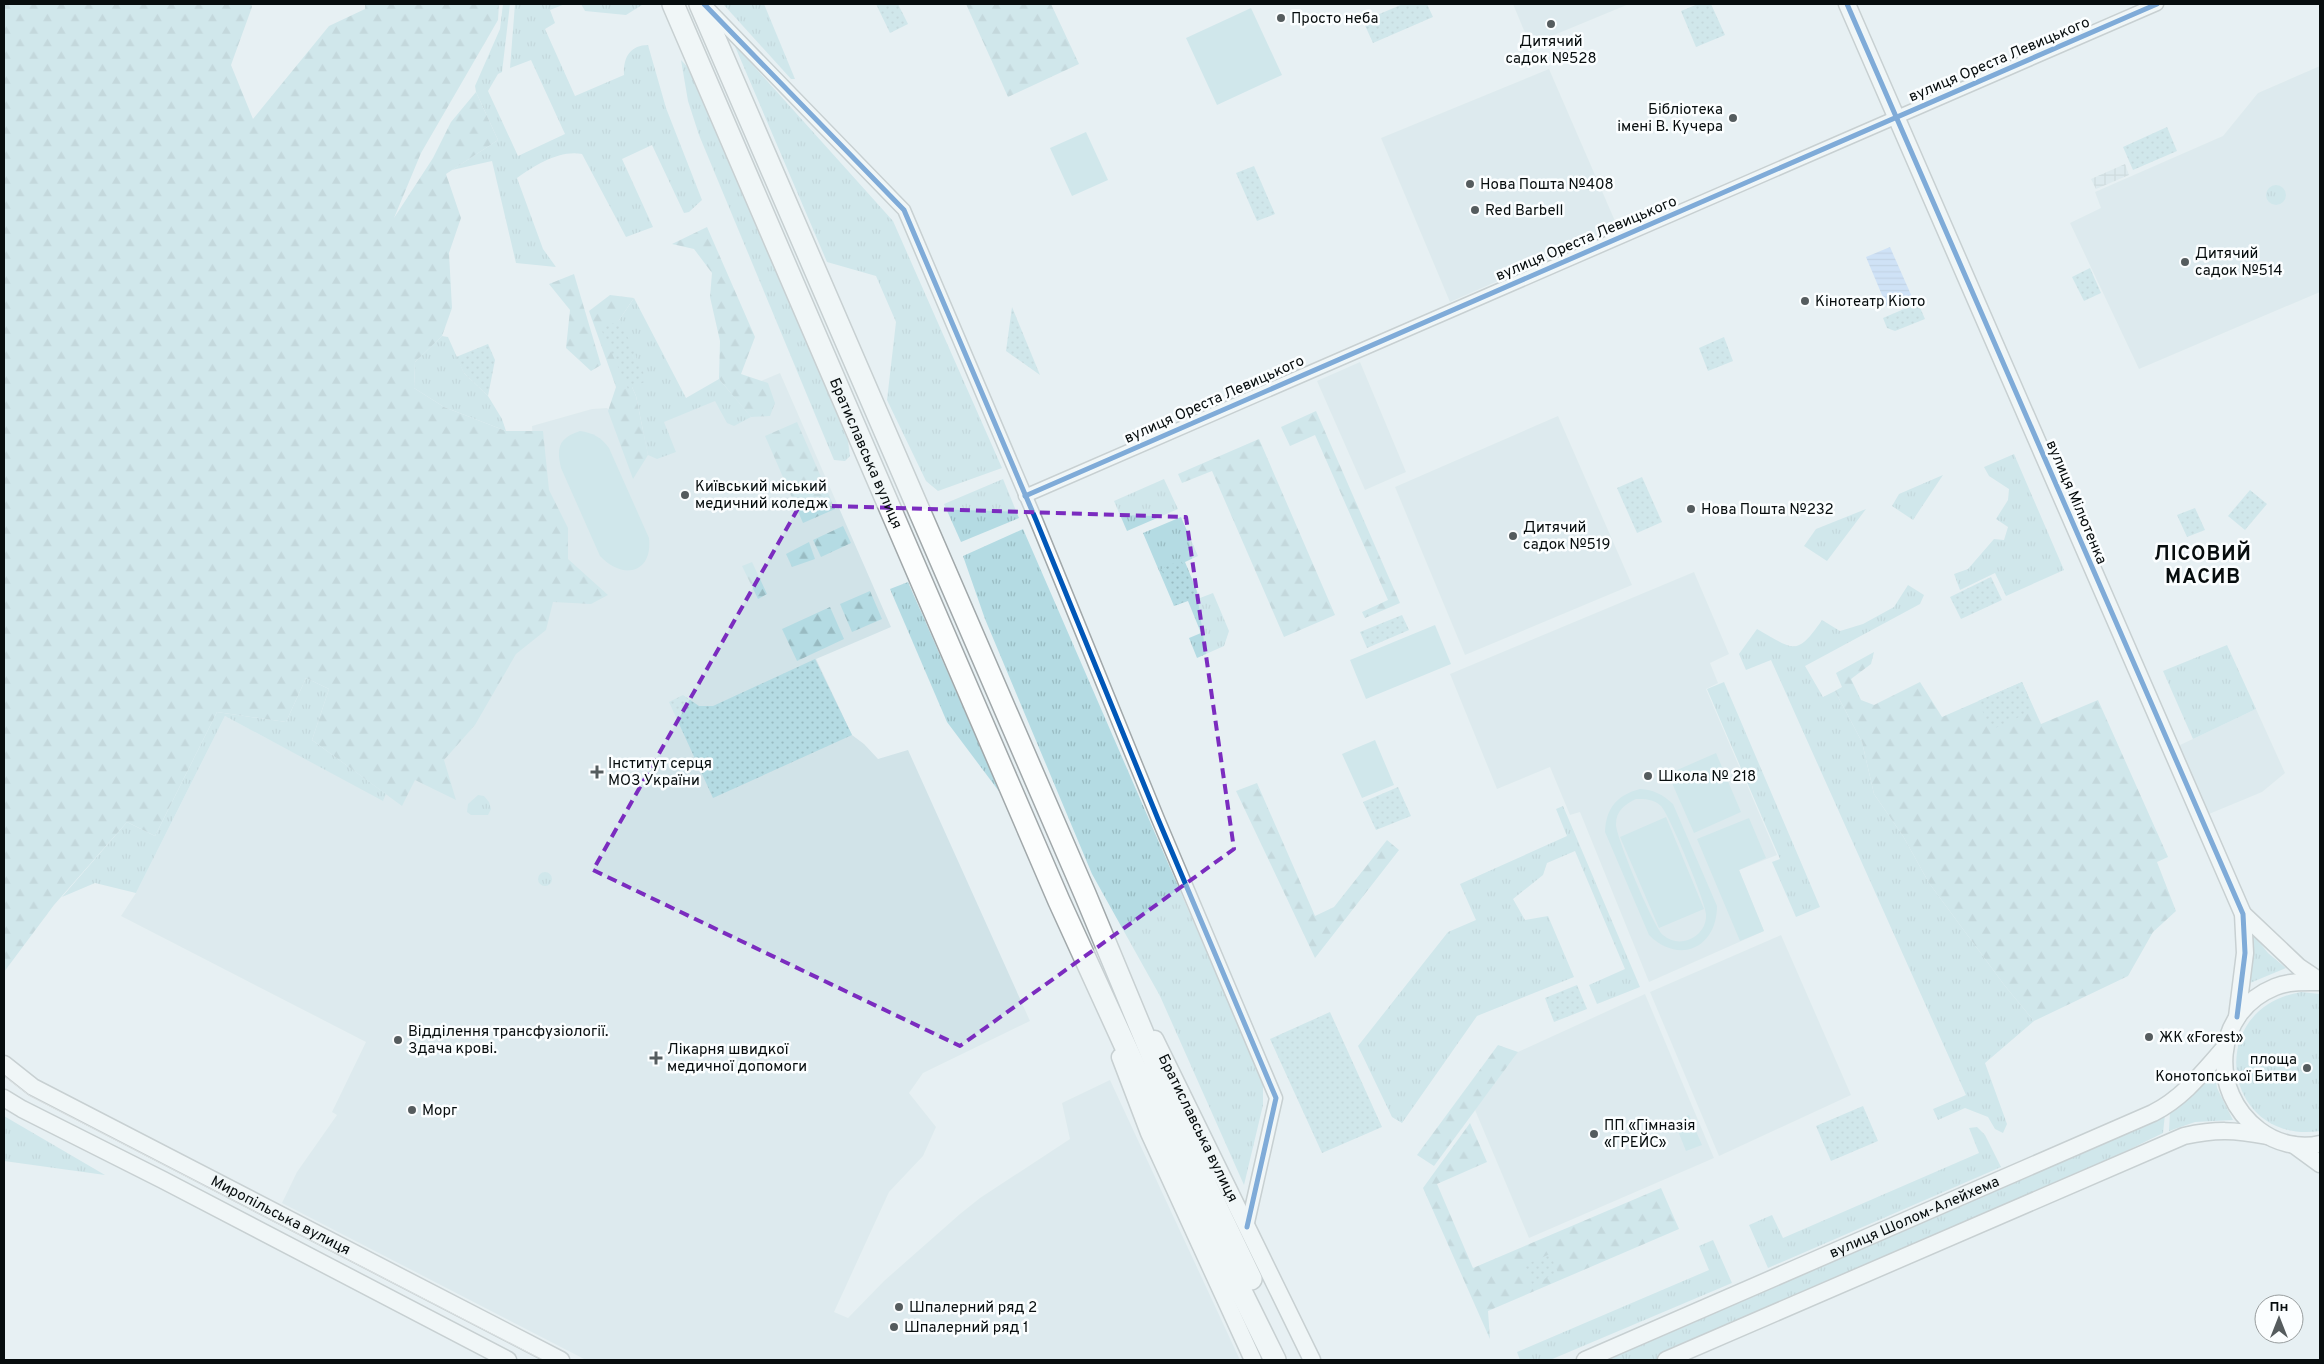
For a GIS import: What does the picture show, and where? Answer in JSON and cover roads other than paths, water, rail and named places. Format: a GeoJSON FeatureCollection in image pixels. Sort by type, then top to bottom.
{"type":"FeatureCollection","features":[{"type":"Feature","properties":{"kind":"main road","name":"Братиславська вулиця"},"geometry":{"type":"LineString","coordinates":[[673,4],[1059,901],[1191,1190],[1290,1360]]}},
{"type":"Feature","properties":{"kind":"main road","name":"Братиславська вулиця"},"geometry":{"type":"LineString","coordinates":[[700,4],[1085,894],[1206,1185],[1275,1360]]}},
{"type":"Feature","properties":{"kind":"street"},"geometry":{"type":"LineString","coordinates":[[704,4],[904,210],[1276,1098],[1247,1227]]}},
{"type":"Feature","properties":{"kind":"street","name":"вулиця Мілютенка"},"geometry":{"type":"LineString","coordinates":[[1847,4],[2243,914],[2245,953],[2237,1017]]}},
{"type":"Feature","properties":{"kind":"street","name":"вулиця Ореста Левицького"},"geometry":{"type":"LineString","coordinates":[[1025,496],[2157,4]]}},
{"type":"Feature","properties":{"kind":"street","name":"Братиславська вулиця"},"geometry":{"type":"LineString","coordinates":[[1085,894],[1312,1360]]}},
{"type":"Feature","properties":{"kind":"street","name":"Братиславська вулиця"},"geometry":{"type":"LineString","coordinates":[[1059,901],[1149,1133],[1253,1360]]}},
{"type":"Feature","properties":{"kind":"street","name":"вулиця Мілютенка"},"geometry":{"type":"LineString","coordinates":[[2243,914],[2299,967],[2320,982]]}},
{"type":"Feature","properties":{"kind":"street"},"geometry":{"type":"LineString","coordinates":[[2267,1136],[2246,1120],[2231,1099],[2224,1073],[2225,1047],[2237,1017],[2254,999],[2275,987],[2299,981],[2320,982]]}},
{"type":"Feature","properties":{"kind":"street","name":"вулиця Шолом-Алейхема"},"geometry":{"type":"LineString","coordinates":[[1585,1360],[2153,1113],[2171,1104],[2194,1082],[2225,1047]]}},
{"type":"Feature","properties":{"kind":"street","name":"Миропільська вулиця"},"geometry":{"type":"LineString","coordinates":[[4,1064],[33,1087],[561,1360]]}},
{"type":"Feature","properties":{"kind":"street","name":"Миропільська вулиця"},"geometry":{"type":"LineString","coordinates":[[4,1098],[508,1360]]}},
{"type":"Feature","properties":{"kind":"street"},"geometry":{"type":"LineString","coordinates":[[1666,1360],[2184,1136],[2210,1130],[2232,1130],[2267,1136],[2294,1145],[2320,1164]]}},
{"type":"Feature","properties":{"kind":"street"},"geometry":{"type":"LineString","coordinates":[[2294,1145],[2320,1144]]}},
{"type":"Feature","properties":{"kind":"water"},"geometry":{"type":"Polygon","coordinates":[[[1890,247],[1912,297],[1887,307],[1866,257],[1890,247]]]}},
{"type":"Feature","properties":{"kind":"tram line"},"geometry":{"type":"LineString","coordinates":[[4,1076],[30,1096],[543,1360]]}},
{"type":"Feature","properties":{"kind":"place","name":"Просто неба"},"geometry":{"type":"Point","coordinates":[1281,18]}},
{"type":"Feature","properties":{"kind":"place","name":"Дитячий садок №528"},"geometry":{"type":"Point","coordinates":[1551,24]}},
{"type":"Feature","properties":{"kind":"place","name":"Бібліотека імені В. Кучера"},"geometry":{"type":"Point","coordinates":[1733,118]}},
{"type":"Feature","properties":{"kind":"place","name":"Нова Пошта №408"},"geometry":{"type":"Point","coordinates":[1470,184]}},
{"type":"Feature","properties":{"kind":"place","name":"Red Barbell"},"geometry":{"type":"Point","coordinates":[1475,210]}},
{"type":"Feature","properties":{"kind":"place","name":"Дитячий садок №514"},"geometry":{"type":"Point","coordinates":[2185,262]}},
{"type":"Feature","properties":{"kind":"place","name":"Кінотеатр Кіото"},"geometry":{"type":"Point","coordinates":[1805,301]}},
{"type":"Feature","properties":{"kind":"place","name":"Київський міський медичний коледж"},"geometry":{"type":"Point","coordinates":[685,495]}},
{"type":"Feature","properties":{"kind":"place","name":"Нова Пошта №232"},"geometry":{"type":"Point","coordinates":[1691,509]}},
{"type":"Feature","properties":{"kind":"place","name":"Дитячий садок №519"},"geometry":{"type":"Point","coordinates":[1513,536]}},
{"type":"Feature","properties":{"kind":"place","name":"Інститут серця МОЗ України"},"geometry":{"type":"Point","coordinates":[597,772]}},
{"type":"Feature","properties":{"kind":"place","name":"Школа № 218"},"geometry":{"type":"Point","coordinates":[1648,776]}},
{"type":"Feature","properties":{"kind":"place","name":"ЖК «Forest»"},"geometry":{"type":"Point","coordinates":[2149,1037]}},
{"type":"Feature","properties":{"kind":"place","name":"Відділення трансфузіології. Здача крові."},"geometry":{"type":"Point","coordinates":[398,1040]}},
{"type":"Feature","properties":{"kind":"place","name":"Лікарня швидкої медичної допомоги"},"geometry":{"type":"Point","coordinates":[656,1058]}},
{"type":"Feature","properties":{"kind":"place","name":"площа Конотопської Битви"},"geometry":{"type":"Point","coordinates":[2307,1068]}},
{"type":"Feature","properties":{"kind":"place","name":"Морг"},"geometry":{"type":"Point","coordinates":[412,1110]}},
{"type":"Feature","properties":{"kind":"place","name":"ПП «Гімназія «ГРЕЙС»"},"geometry":{"type":"Point","coordinates":[1594,1134]}},
{"type":"Feature","properties":{"kind":"place","name":"Шпалерний ряд 2"},"geometry":{"type":"Point","coordinates":[899,1307]}},
{"type":"Feature","properties":{"kind":"place","name":"Шпалерний ряд 1"},"geometry":{"type":"Point","coordinates":[894,1327]}},
{"type":"Feature","properties":{"kind":"district","name":"ЛІСОВИЙ МАСИВ"},"geometry":{"type":"Point","coordinates":[2203,564]}}]}
